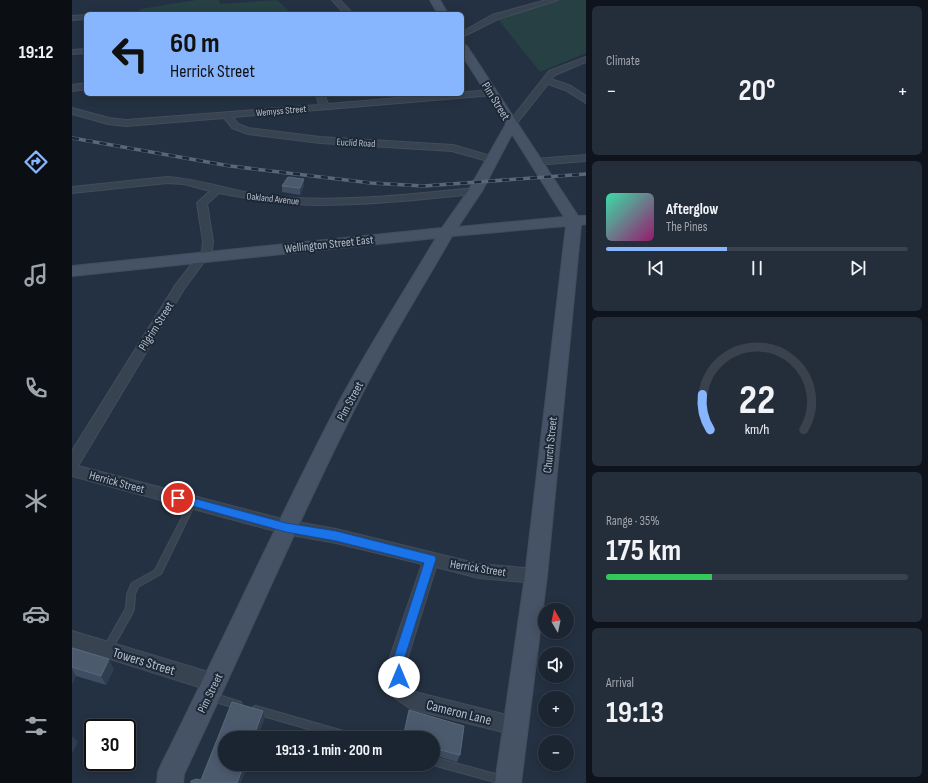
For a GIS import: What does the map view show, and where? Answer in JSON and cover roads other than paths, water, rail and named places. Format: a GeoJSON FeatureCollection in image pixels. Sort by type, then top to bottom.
{"type":"FeatureCollection","features":[{"type":"Feature","properties":{"kind":"main road"},"geometry":{"type":"LineString","coordinates":[[435,0],[442,12]]}},
{"type":"Feature","properties":{"kind":"main road","name":"Pim Street"},"geometry":{"type":"LineString","coordinates":[[166,779],[212,690],[286,528],[349,401],[448,232],[475,191],[511,124],[464,49]]}},
{"type":"Feature","properties":{"kind":"main road"},"geometry":{"type":"LineString","coordinates":[[511,124],[535,162],[580,220]]}},
{"type":"Feature","properties":{"kind":"main road"},"geometry":{"type":"LineString","coordinates":[[492,157],[508,150],[526,155],[535,162]]}},
{"type":"Feature","properties":{"kind":"main road","name":"Wellington Street East"},"geometry":{"type":"LineString","coordinates":[[72,271],[448,232],[580,220]]}},
{"type":"Feature","properties":{"kind":"main road","name":"Church Street"},"geometry":{"type":"LineString","coordinates":[[508,782],[536,576],[580,220]]}},
{"type":"Feature","properties":{"kind":"street"},"geometry":{"type":"LineString","coordinates":[[336,0],[347,12]]}},
{"type":"Feature","properties":{"kind":"street"},"geometry":{"type":"LineString","coordinates":[[464,34],[495,17],[532,3],[554,0]]}},
{"type":"Feature","properties":{"kind":"street"},"geometry":{"type":"LineString","coordinates":[[72,18],[84,17]]}},
{"type":"Feature","properties":{"kind":"street"},"geometry":{"type":"LineString","coordinates":[[72,52],[84,51]]}},
{"type":"Feature","properties":{"kind":"street"},"geometry":{"type":"LineString","coordinates":[[511,124],[552,73],[586,59]]}},
{"type":"Feature","properties":{"kind":"street"},"geometry":{"type":"LineString","coordinates":[[545,80],[568,88],[586,100]]}},
{"type":"Feature","properties":{"kind":"street"},"geometry":{"type":"LineString","coordinates":[[72,88],[84,86]]}},
{"type":"Feature","properties":{"kind":"street","name":"Wemyss Street"},"geometry":{"type":"LineString","coordinates":[[464,95],[491,93]]}},
{"type":"Feature","properties":{"kind":"street"},"geometry":{"type":"LineString","coordinates":[[321,96],[324,106]]}},
{"type":"Feature","properties":{"kind":"street","name":"Wemyss Street"},"geometry":{"type":"LineString","coordinates":[[72,111],[108,121],[126,122],[452,96]]}},
{"type":"Feature","properties":{"kind":"street","name":"Euclid Road"},"geometry":{"type":"LineString","coordinates":[[228,115],[232,124],[238,129],[248,131],[320,140],[453,148],[492,157]]}},
{"type":"Feature","properties":{"kind":"street"},"geometry":{"type":"LineString","coordinates":[[535,162],[586,158]]}},
{"type":"Feature","properties":{"kind":"street","name":"Oakland Avenue"},"geometry":{"type":"LineString","coordinates":[[72,190],[167,180],[185,181],[217,190],[268,199],[318,202],[370,200],[475,191]]}},
{"type":"Feature","properties":{"kind":"street","name":"Pilgrim Street"},"geometry":{"type":"LineString","coordinates":[[72,463],[180,287],[207,251],[208,241],[202,203],[217,190]]}},
{"type":"Feature","properties":{"kind":"street","name":"Herrick Street"},"geometry":{"type":"LineString","coordinates":[[72,470],[286,528],[336,536],[479,571],[536,576]]}},
{"type":"Feature","properties":{"kind":"street","name":"Cameron Lane"},"geometry":{"type":"LineString","coordinates":[[431,559],[398,663],[400,692],[411,700],[515,726]]}},
{"type":"Feature","properties":{"kind":"street","name":"Towers Street"},"geometry":{"type":"LineString","coordinates":[[72,639],[107,650],[212,690]]}},
{"type":"Feature","properties":{"kind":"lane"},"geometry":{"type":"LineString","coordinates":[[107,650],[130,610],[131,594],[135,585],[158,572],[193,502]]}},
{"type":"Feature","properties":{"kind":"lane"},"geometry":{"type":"LineString","coordinates":[[212,690],[333,731]]}},
{"type":"Feature","properties":{"kind":"lane"},"geometry":{"type":"LineString","coordinates":[[440,762],[508,782]]}},
{"type":"Feature","properties":{"kind":"railway"},"geometry":{"type":"LineString","coordinates":[[72,138],[230,166],[371,183],[424,186],[586,174]]}}]}
